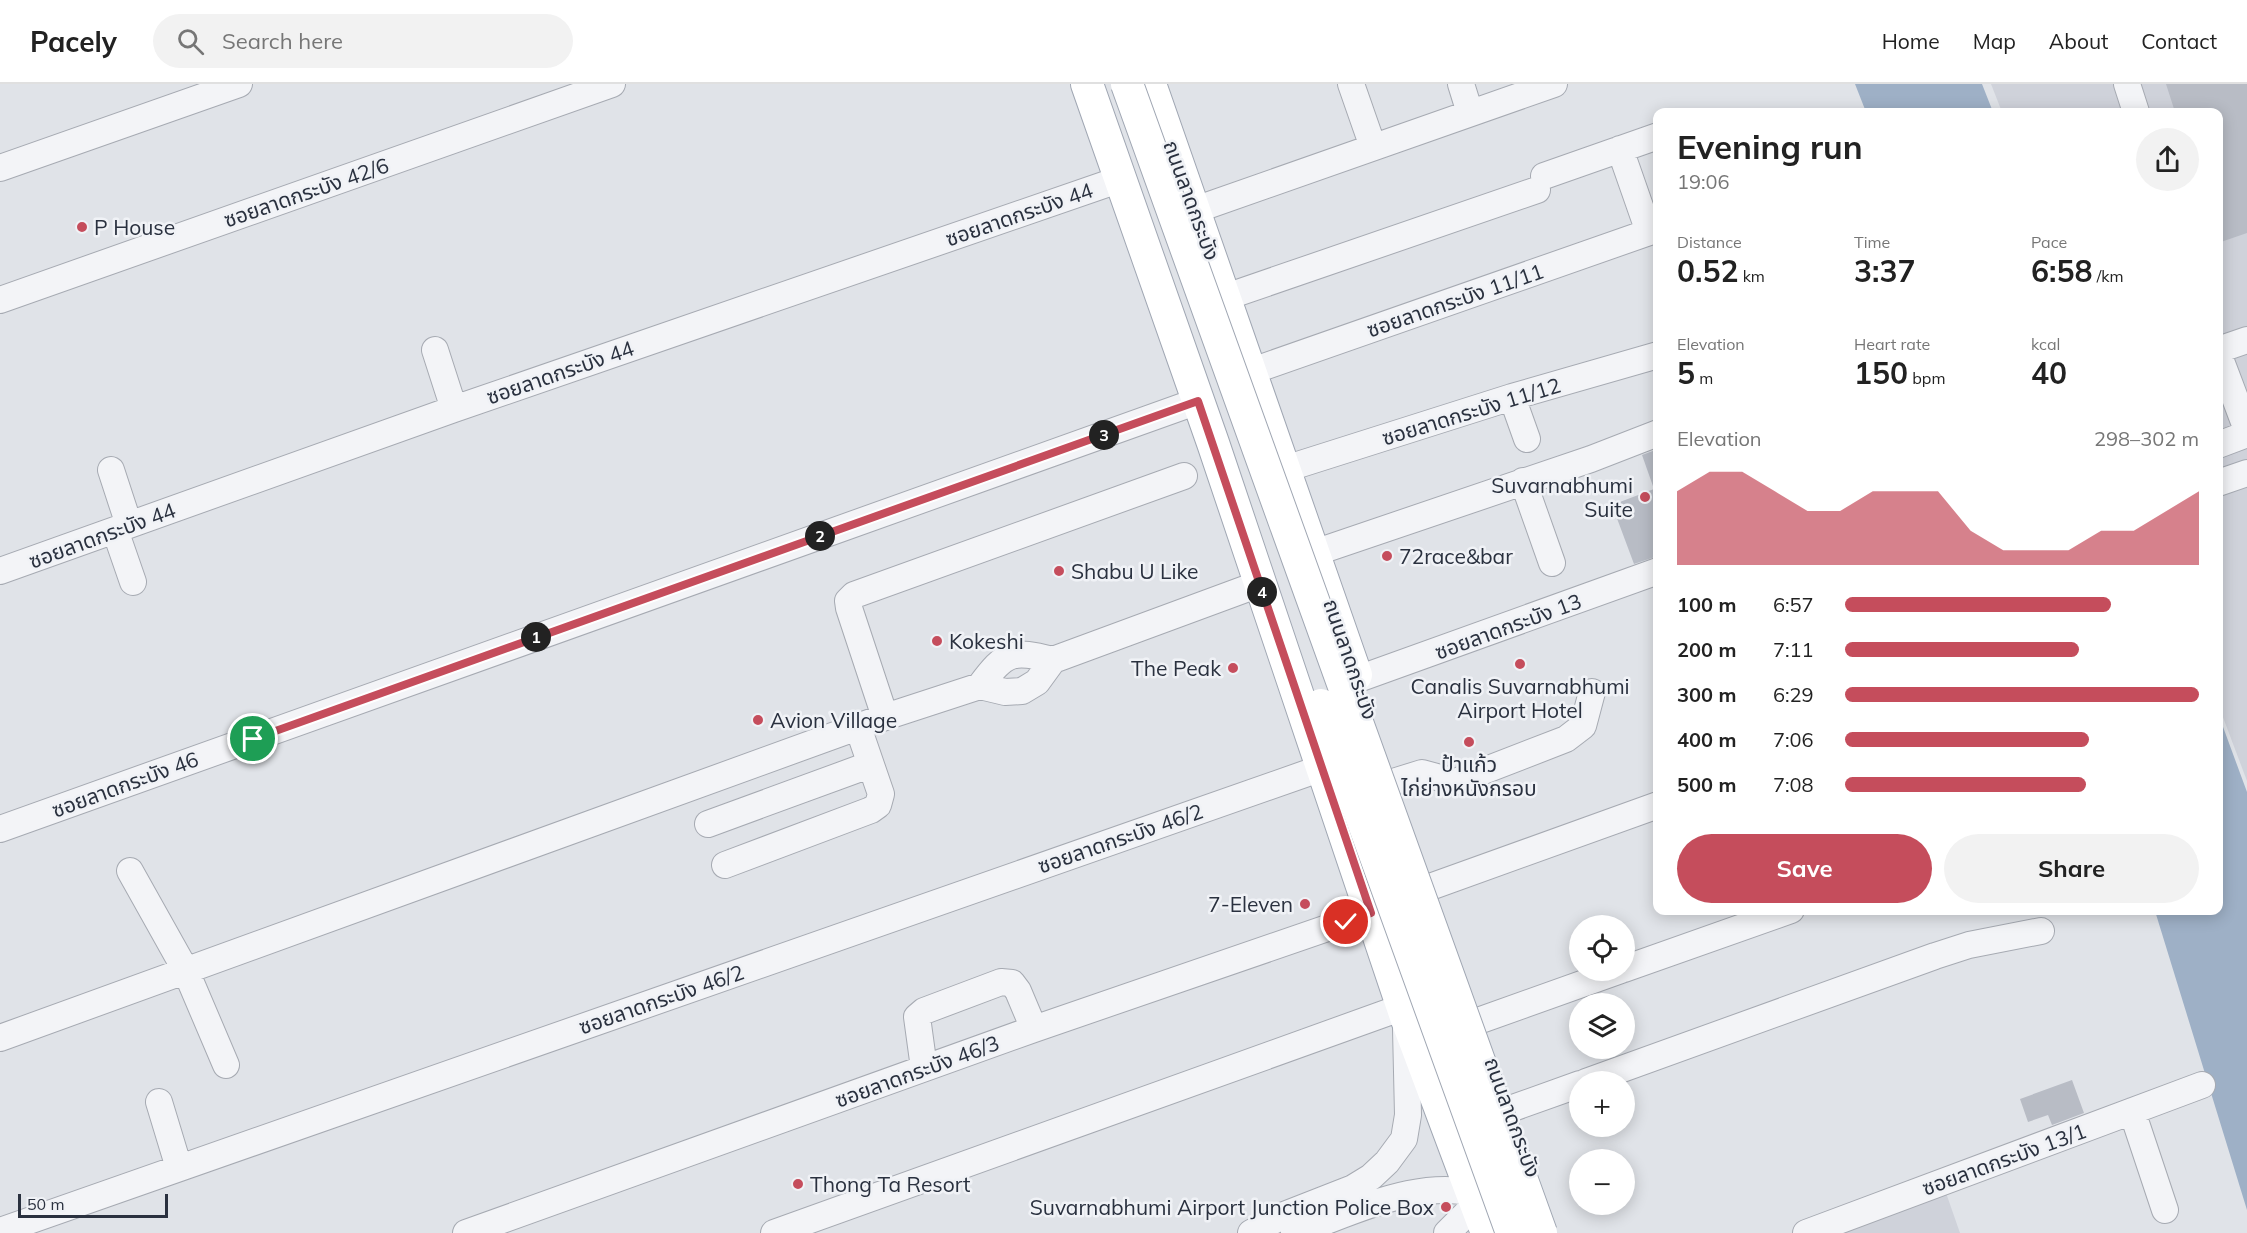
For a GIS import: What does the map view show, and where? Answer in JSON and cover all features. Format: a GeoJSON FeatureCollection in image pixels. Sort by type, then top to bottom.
{"type":"FeatureCollection","features":[{"type":"Feature","properties":{"kind":"main road"},"geometry":{"type":"LineString","coordinates":[[1087,84],[1198,401],[1405,1012],[1480,1206]]}},
{"type":"Feature","properties":{"kind":"main road"},"geometry":{"type":"LineString","coordinates":[[1110,84],[1208,364],[1303,655],[1512,1233]]}},
{"type":"Feature","properties":{"kind":"main road"},"geometry":{"type":"LineString","coordinates":[[1127,84],[1541,1233]]}},
{"type":"Feature","properties":{"kind":"main road","name":"ถนนลาดกระบัง"},"geometry":{"type":"LineString","coordinates":[[1150,84],[1252,371],[1430,887],[1556,1233]]}},
{"type":"Feature","properties":{"kind":"street"},"geometry":{"type":"LineString","coordinates":[[0,168],[239,84]]}},
{"type":"Feature","properties":{"kind":"street","name":"ซอยลาดกระบัง 42/6"},"geometry":{"type":"LineString","coordinates":[[0,300],[612,84]]}},
{"type":"Feature","properties":{"kind":"street"},"geometry":{"type":"LineString","coordinates":[[1351,84],[1373,147]]}},
{"type":"Feature","properties":{"kind":"street"},"geometry":{"type":"LineString","coordinates":[[1461,84],[1470,113]]}},
{"type":"Feature","properties":{"kind":"street"},"geometry":{"type":"LineString","coordinates":[[1195,210],[1554,84]]}},
{"type":"Feature","properties":{"kind":"street"},"geometry":{"type":"LineString","coordinates":[[2127,84],[2135,108]]}},
{"type":"Feature","properties":{"kind":"street"},"geometry":{"type":"LineString","coordinates":[[1226,297],[1540,183],[1653,138]]}},
{"type":"Feature","properties":{"kind":"street"},"geometry":{"type":"LineString","coordinates":[[1620,149],[1653,231]]}},
{"type":"Feature","properties":{"kind":"street","name":"ซอยลาดกระบัง 44"},"geometry":{"type":"LineString","coordinates":[[0,571],[454,409],[1121,179]]}},
{"type":"Feature","properties":{"kind":"street","name":"ซอยลาดกระบัง 11/11"},"geometry":{"type":"LineString","coordinates":[[1252,371],[1653,231]]}},
{"type":"Feature","properties":{"kind":"street"},"geometry":{"type":"LineString","coordinates":[[2223,350],[2247,340]]}},
{"type":"Feature","properties":{"kind":"street"},"geometry":{"type":"LineString","coordinates":[[435,350],[454,409]]}},
{"type":"Feature","properties":{"kind":"street","name":"ซอยลาดกระบัง 11/12"},"geometry":{"type":"LineString","coordinates":[[1285,469],[1512,397],[1653,356]]}},
{"type":"Feature","properties":{"kind":"street"},"geometry":{"type":"LineString","coordinates":[[2223,366],[2247,432],[2223,443]]}},
{"type":"Feature","properties":{"kind":"street"},"geometry":{"type":"LineString","coordinates":[[1512,397],[1527,439]]}},
{"type":"Feature","properties":{"kind":"street","name":"ซอยลาดกระบัง 46"},"geometry":{"type":"LineString","coordinates":[[0,829],[1198,401]]}},
{"type":"Feature","properties":{"kind":"street"},"geometry":{"type":"LineString","coordinates":[[1314,553],[1591,459],[1653,435]]}},
{"type":"Feature","properties":{"kind":"street"},"geometry":{"type":"LineString","coordinates":[[111,470],[133,582]]}},
{"type":"Feature","properties":{"kind":"street"},"geometry":{"type":"LineString","coordinates":[[2223,481],[2247,473]]}},
{"type":"Feature","properties":{"kind":"street"},"geometry":{"type":"LineString","coordinates":[[885,717],[849,608],[848,600],[854,595],[1184,476]]}},
{"type":"Feature","properties":{"kind":"street"},"geometry":{"type":"LineString","coordinates":[[1523,481],[1552,563]]}},
{"type":"Feature","properties":{"kind":"street","name":"ซอยลาดกระบัง 13"},"geometry":{"type":"LineString","coordinates":[[1358,679],[1653,573]]}},
{"type":"Feature","properties":{"kind":"street"},"geometry":{"type":"LineString","coordinates":[[980,686],[995,665],[1010,655],[1028,654],[1053,660],[1260,584]]}},
{"type":"Feature","properties":{"kind":"street"},"geometry":{"type":"LineString","coordinates":[[0,1038],[885,717],[980,686],[1005,692],[1022,691],[1037,682],[1053,660]]}},
{"type":"Feature","properties":{"kind":"street"},"geometry":{"type":"LineString","coordinates":[[1393,782],[1422,773],[1455,782],[1566,740],[1582,726],[1592,692]]}},
{"type":"Feature","properties":{"kind":"street"},"geometry":{"type":"LineString","coordinates":[[725,865],[871,810],[878,805],[881,794],[869,765],[858,727]]}},
{"type":"Feature","properties":{"kind":"street"},"geometry":{"type":"LineString","coordinates":[[708,824],[869,765]]}},
{"type":"Feature","properties":{"kind":"street","name":"ซอยลาดกระบัง 46/2"},"geometry":{"type":"LineString","coordinates":[[0,1231],[1322,768]]}},
{"type":"Feature","properties":{"kind":"street"},"geometry":{"type":"LineString","coordinates":[[1430,887],[1653,807]]}},
{"type":"Feature","properties":{"kind":"street"},"geometry":{"type":"LineString","coordinates":[[130,871],[186,971],[226,1065]]}},
{"type":"Feature","properties":{"kind":"street","name":"ซอยลาดกระบัง 46/3"},"geometry":{"type":"LineString","coordinates":[[466,1233],[1034,1029],[1371,913]]}},
{"type":"Feature","properties":{"kind":"street"},"geometry":{"type":"LineString","coordinates":[[1635,966],[1777,915]]}},
{"type":"Feature","properties":{"kind":"street"},"geometry":{"type":"LineString","coordinates":[[1616,1071],[1935,956],[1969,945],[2041,932]]}},
{"type":"Feature","properties":{"kind":"street"},"geometry":{"type":"LineString","coordinates":[[1478,1021],[1592,981]]}},
{"type":"Feature","properties":{"kind":"street"},"geometry":{"type":"LineString","coordinates":[[924,1068],[917,1017],[924,1011],[1001,982],[1012,983],[1018,991],[1034,1029]]}},
{"type":"Feature","properties":{"kind":"street"},"geometry":{"type":"LineString","coordinates":[[774,1233],[1405,1012],[1408,1115],[1404,1139],[1392,1155],[1362,1183],[1284,1215],[1251,1233]]}},
{"type":"Feature","properties":{"kind":"street","name":"ซอยลาดกระบัง 13/1"},"geometry":{"type":"LineString","coordinates":[[1806,1233],[2202,1085]]}},
{"type":"Feature","properties":{"kind":"street"},"geometry":{"type":"LineString","coordinates":[[1447,1233],[1480,1206],[1504,1172],[1514,1120],[1569,1090]]}},
{"type":"Feature","properties":{"kind":"street"},"geometry":{"type":"LineString","coordinates":[[159,1102],[179,1168]]}},
{"type":"Feature","properties":{"kind":"street"},"geometry":{"type":"LineString","coordinates":[[2132,1111],[2165,1210]]}},
{"type":"Feature","properties":{"kind":"street"},"geometry":{"type":"LineString","coordinates":[[1294,1233],[1411,1194],[1480,1206],[1508,1205],[1541,1233]]}},
{"type":"Feature","properties":{"kind":"shaded area"},"geometry":{"type":"Polygon","coordinates":[[[1991,84],[2247,84],[2247,781],[2223,717],[2223,108],[2000,108],[1991,84]]]}},
{"type":"Feature","properties":{"kind":"shaded area"},"geometry":{"type":"Polygon","coordinates":[[[1945,1190],[1960,1233],[1823,1233],[1945,1190]]]}},
{"type":"Feature","properties":{"kind":"water"},"geometry":{"type":"Polygon","coordinates":[[[1855,84],[1982,84],[1991,108],[1864,108],[1855,84]]]}},
{"type":"Feature","properties":{"kind":"water"},"geometry":{"type":"Polygon","coordinates":[[[2223,727],[2247,792],[2247,1210],[2156,915],[2223,915],[2223,727]]]}},
{"type":"Feature","properties":{"kind":"building"},"geometry":{"type":"Polygon","coordinates":[[[2166,84],[2247,84],[2247,233],[2223,241],[2223,108],[2174,108],[2166,84]]]}},
{"type":"Feature","properties":{"kind":"building","name":"Suvarnabhumi Suite"},"geometry":{"type":"Polygon","coordinates":[[[1653,451],[1653,486],[1642,455],[1653,451]]]}},
{"type":"Feature","properties":{"kind":"building","name":"Suvarnabhumi Suite"},"geometry":{"type":"Polygon","coordinates":[[[1653,489],[1653,558],[1634,564],[1612,505],[1653,489]]]}},
{"type":"Feature","properties":{"kind":"building"},"geometry":{"type":"Polygon","coordinates":[[[2072,1080],[2084,1113],[2052,1125],[2048,1115],[2028,1122],[2020,1099],[2072,1080]]]}},
{"type":"Feature","properties":{"kind":"place","name":"P House"},"geometry":{"type":"Point","coordinates":[82,227]}},
{"type":"Feature","properties":{"kind":"place","name":"Suvarnabhumi Suite"},"geometry":{"type":"Point","coordinates":[1645,497]}},
{"type":"Feature","properties":{"kind":"place","name":"72race&bar"},"geometry":{"type":"Point","coordinates":[1387,556]}},
{"type":"Feature","properties":{"kind":"place","name":"Shabu U Like"},"geometry":{"type":"Point","coordinates":[1059,571]}},
{"type":"Feature","properties":{"kind":"place","name":"Kokeshi"},"geometry":{"type":"Point","coordinates":[937,641]}},
{"type":"Feature","properties":{"kind":"place","name":"Canalis Suvarnabhumi Airport Hotel"},"geometry":{"type":"Point","coordinates":[1520,664]}},
{"type":"Feature","properties":{"kind":"place","name":"The Peak"},"geometry":{"type":"Point","coordinates":[1233,668]}},
{"type":"Feature","properties":{"kind":"place","name":"Avion Village"},"geometry":{"type":"Point","coordinates":[758,720]}},
{"type":"Feature","properties":{"kind":"place","name":"ป้าแก้ว ไก่ย่างหนังกรอบ"},"geometry":{"type":"Point","coordinates":[1469,742]}},
{"type":"Feature","properties":{"kind":"place","name":"7-Eleven"},"geometry":{"type":"Point","coordinates":[1305,904]}},
{"type":"Feature","properties":{"kind":"place","name":"Thong Ta Resort"},"geometry":{"type":"Point","coordinates":[798,1184]}},
{"type":"Feature","properties":{"kind":"place","name":"Suvarnabhumi Airport Junction Police Box"},"geometry":{"type":"Point","coordinates":[1446,1207]}},
{"type":"Feature","properties":{"kind":"route"},"geometry":{"type":"LineString","coordinates":[[253,739],[1198,401],[1371,913],[1346,922]]}}]}
